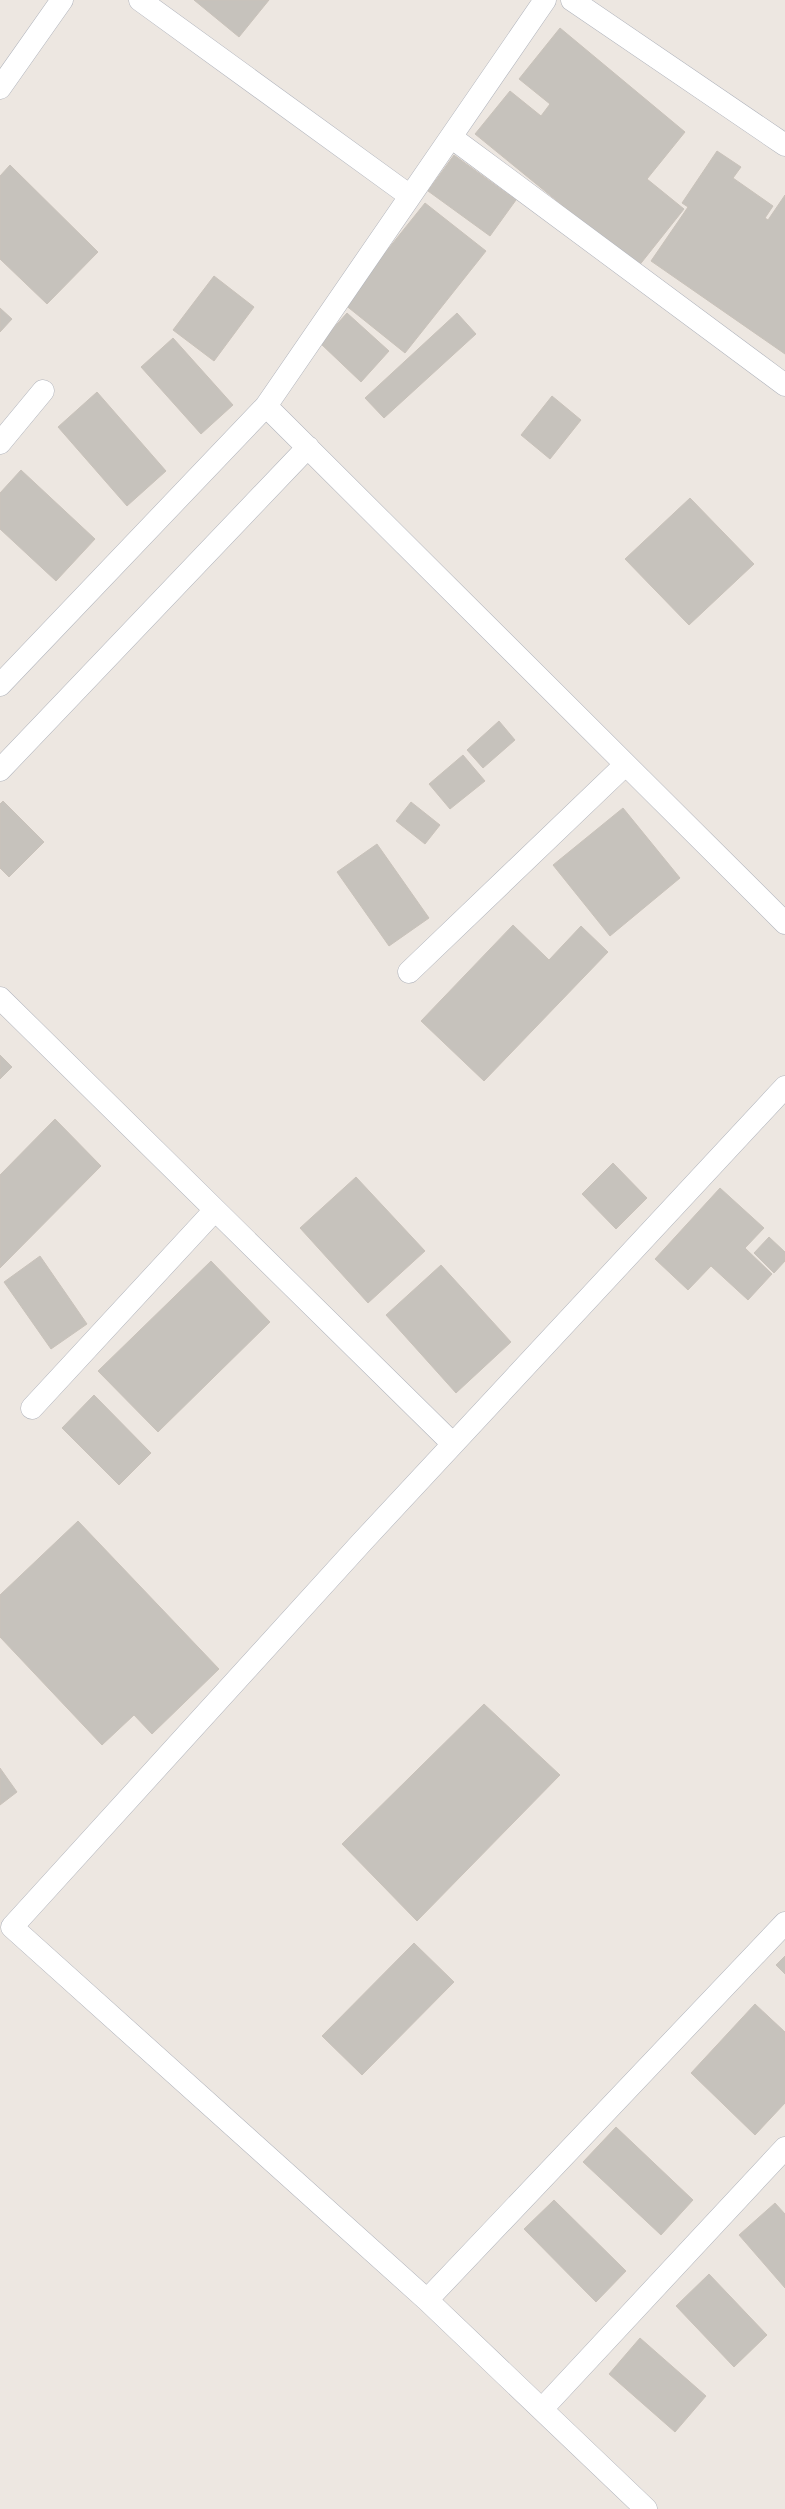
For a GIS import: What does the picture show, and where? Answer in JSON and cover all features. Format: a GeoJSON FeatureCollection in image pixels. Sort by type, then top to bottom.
{"type":"FeatureCollection","features":[{"type":"Feature","properties":{"kind":"street"},"geometry":{"type":"LineString","coordinates":[[2,83],[62,0]]}},
{"type":"Feature","properties":{"kind":"street"},"geometry":{"type":"LineString","coordinates":[[140,0],[410,196]]}},
{"type":"Feature","properties":{"kind":"street"},"geometry":{"type":"LineString","coordinates":[[0,685],[266,406],[546,0]]}},
{"type":"Feature","properties":{"kind":"street"},"geometry":{"type":"LineString","coordinates":[[572,0],[785,144]]}},
{"type":"Feature","properties":{"kind":"street"},"geometry":{"type":"LineString","coordinates":[[451,137],[785,385]]}},
{"type":"Feature","properties":{"kind":"street"},"geometry":{"type":"LineString","coordinates":[[0,443],[43,391]]}},
{"type":"Feature","properties":{"kind":"street"},"geometry":{"type":"LineString","coordinates":[[266,406],[785,923]]}},
{"type":"Feature","properties":{"kind":"street"},"geometry":{"type":"LineString","coordinates":[[0,770],[308,447]]}},
{"type":"Feature","properties":{"kind":"street"},"geometry":{"type":"LineString","coordinates":[[409,972],[625,765]]}},
{"type":"Feature","properties":{"kind":"street"},"geometry":{"type":"LineString","coordinates":[[0,998],[453,1444]]}},
{"type":"Feature","properties":{"kind":"street"},"geometry":{"type":"LineString","coordinates":[[646,2509],[427,2300],[6,1921],[785,1087]]}},
{"type":"Feature","properties":{"kind":"street"},"geometry":{"type":"LineString","coordinates":[[32,1408],[215,1210]]}},
{"type":"Feature","properties":{"kind":"street"},"geometry":{"type":"LineString","coordinates":[[427,2300],[785,1923]]}},
{"type":"Feature","properties":{"kind":"street"},"geometry":{"type":"LineString","coordinates":[[542,2410],[785,2148]]}},
{"type":"Feature","properties":{"kind":"building"},"geometry":{"type":"Polygon","coordinates":[[[194,0],[269,0],[239,37],[194,0]]]}},
{"type":"Feature","properties":{"kind":"building"},"geometry":{"type":"Polygon","coordinates":[[[560,28],[685,132],[647,179],[684,209],[638,267],[475,134],[510,91],[541,116],[550,104],[519,79],[560,28]]]}},
{"type":"Feature","properties":{"kind":"building"},"geometry":{"type":"Polygon","coordinates":[[[717,151],[741,167],[733,178],[773,206],[765,218],[768,220],[785,195],[785,354],[651,261],[688,207],[682,203],[717,151]]]}},
{"type":"Feature","properties":{"kind":"building"},"geometry":{"type":"Polygon","coordinates":[[[454,155],[516,200],[490,236],[428,191],[454,155]]]}},
{"type":"Feature","properties":{"kind":"building"},"geometry":{"type":"Polygon","coordinates":[[[10,165],[98,252],[47,304],[0,259],[0,176],[10,165]]]}},
{"type":"Feature","properties":{"kind":"building"},"geometry":{"type":"Polygon","coordinates":[[[425,203],[486,251],[405,353],[344,304],[425,203]]]}},
{"type":"Feature","properties":{"kind":"building"},"geometry":{"type":"Polygon","coordinates":[[[214,276],[254,307],[214,361],[173,330],[214,276]]]}},
{"type":"Feature","properties":{"kind":"building"},"geometry":{"type":"Polygon","coordinates":[[[0,308],[12,319],[0,332],[0,308]]]}},
{"type":"Feature","properties":{"kind":"building"},"geometry":{"type":"Polygon","coordinates":[[[347,313],[389,351],[361,382],[320,343],[347,313]]]}},
{"type":"Feature","properties":{"kind":"building"},"geometry":{"type":"Polygon","coordinates":[[[457,313],[476,334],[384,418],[365,398],[457,313]]]}},
{"type":"Feature","properties":{"kind":"building"},"geometry":{"type":"Polygon","coordinates":[[[173,338],[233,405],[201,434],[141,367],[173,338]]]}},
{"type":"Feature","properties":{"kind":"building"},"geometry":{"type":"Polygon","coordinates":[[[97,392],[166,471],[127,506],[58,427],[97,392]]]}},
{"type":"Feature","properties":{"kind":"building"},"geometry":{"type":"Polygon","coordinates":[[[552,396],[581,420],[550,459],[521,435],[552,396]]]}},
{"type":"Feature","properties":{"kind":"building"},"geometry":{"type":"Polygon","coordinates":[[[21,470],[95,539],[56,581],[0,529],[0,493],[21,470]]]}},
{"type":"Feature","properties":{"kind":"building"},"geometry":{"type":"Polygon","coordinates":[[[690,498],[754,564],[689,625],[625,559],[690,498]]]}},
{"type":"Feature","properties":{"kind":"building"},"geometry":{"type":"Polygon","coordinates":[[[499,721],[515,740],[483,768],[467,750],[499,721]]]}},
{"type":"Feature","properties":{"kind":"building"},"geometry":{"type":"Polygon","coordinates":[[[463,755],[485,781],[450,809],[429,784],[463,755]]]}},
{"type":"Feature","properties":{"kind":"building"},"geometry":{"type":"Polygon","coordinates":[[[3,801],[44,842],[9,877],[0,868],[0,804],[3,801]]]}},
{"type":"Feature","properties":{"kind":"building"},"geometry":{"type":"Polygon","coordinates":[[[411,802],[440,825],[425,844],[396,821],[411,802]]]}},
{"type":"Feature","properties":{"kind":"building"},"geometry":{"type":"Polygon","coordinates":[[[623,808],[680,878],[610,936],[553,865],[623,808]]]}},
{"type":"Feature","properties":{"kind":"building"},"geometry":{"type":"Polygon","coordinates":[[[377,844],[429,918],[389,946],[337,872],[377,844]]]}},
{"type":"Feature","properties":{"kind":"building"},"geometry":{"type":"Polygon","coordinates":[[[513,925],[549,960],[581,926],[608,952],[484,1081],[421,1021],[513,925]]]}},
{"type":"Feature","properties":{"kind":"building"},"geometry":{"type":"Polygon","coordinates":[[[0,1055],[12,1067],[0,1079],[0,1055]]]}},
{"type":"Feature","properties":{"kind":"building"},"geometry":{"type":"Polygon","coordinates":[[[55,1119],[101,1166],[0,1268],[0,1175],[55,1119]]]}},
{"type":"Feature","properties":{"kind":"building"},"geometry":{"type":"Polygon","coordinates":[[[613,1163],[647,1198],[616,1229],[582,1194],[613,1163]]]}},
{"type":"Feature","properties":{"kind":"building"},"geometry":{"type":"Polygon","coordinates":[[[356,1177],[425,1251],[368,1303],[300,1228],[356,1177]]]}},
{"type":"Feature","properties":{"kind":"building"},"geometry":{"type":"Polygon","coordinates":[[[720,1188],[764,1228],[745,1248],[772,1274],[748,1300],[711,1266],[688,1290],[655,1259],[720,1188]]]}},
{"type":"Feature","properties":{"kind":"building"},"geometry":{"type":"Polygon","coordinates":[[[769,1237],[785,1252],[785,1261],[774,1273],[754,1253],[769,1237]]]}},
{"type":"Feature","properties":{"kind":"building"},"geometry":{"type":"Polygon","coordinates":[[[40,1256],[87,1324],[51,1349],[4,1282],[40,1256]]]}},
{"type":"Feature","properties":{"kind":"building"},"geometry":{"type":"Polygon","coordinates":[[[211,1261],[270,1322],[158,1432],[98,1371],[211,1261]]]}},
{"type":"Feature","properties":{"kind":"building"},"geometry":{"type":"Polygon","coordinates":[[[441,1265],[511,1342],[456,1393],[386,1315],[441,1265]]]}},
{"type":"Feature","properties":{"kind":"building"},"geometry":{"type":"Polygon","coordinates":[[[94,1395],[151,1453],[119,1485],[62,1428],[94,1395]]]}},
{"type":"Feature","properties":{"kind":"building"},"geometry":{"type":"Polygon","coordinates":[[[78,1521],[219,1669],[152,1734],[134,1715],[102,1745],[0,1637],[0,1595],[78,1521]]]}},
{"type":"Feature","properties":{"kind":"building"},"geometry":{"type":"Polygon","coordinates":[[[484,1704],[560,1775],[417,1921],[342,1844],[484,1704]]]}},
{"type":"Feature","properties":{"kind":"building"},"geometry":{"type":"Polygon","coordinates":[[[0,1768],[17,1792],[0,1805],[0,1768]]]}},
{"type":"Feature","properties":{"kind":"building"},"geometry":{"type":"Polygon","coordinates":[[[414,1943],[454,1982],[362,2075],[322,2036],[414,1943]]]}},
{"type":"Feature","properties":{"kind":"building"},"geometry":{"type":"Polygon","coordinates":[[[785,1956],[785,1974],[776,1965],[785,1956]]]}},
{"type":"Feature","properties":{"kind":"building"},"geometry":{"type":"Polygon","coordinates":[[[755,2004],[785,2032],[785,2103],[755,2135],[691,2073],[755,2004]]]}},
{"type":"Feature","properties":{"kind":"building"},"geometry":{"type":"Polygon","coordinates":[[[616,2127],[693,2200],[661,2235],[583,2162],[616,2127]]]}},
{"type":"Feature","properties":{"kind":"building"},"geometry":{"type":"Polygon","coordinates":[[[554,2200],[626,2271],[596,2302],[524,2229],[554,2200]]]}},
{"type":"Feature","properties":{"kind":"building"},"geometry":{"type":"Polygon","coordinates":[[[775,2203],[785,2214],[785,2288],[739,2235],[775,2203]]]}},
{"type":"Feature","properties":{"kind":"building"},"geometry":{"type":"Polygon","coordinates":[[[709,2274],[767,2335],[734,2367],[676,2306],[709,2274]]]}},
{"type":"Feature","properties":{"kind":"building"},"geometry":{"type":"Polygon","coordinates":[[[640,2338],[706,2396],[675,2432],[609,2374],[640,2338]]]}}]}
